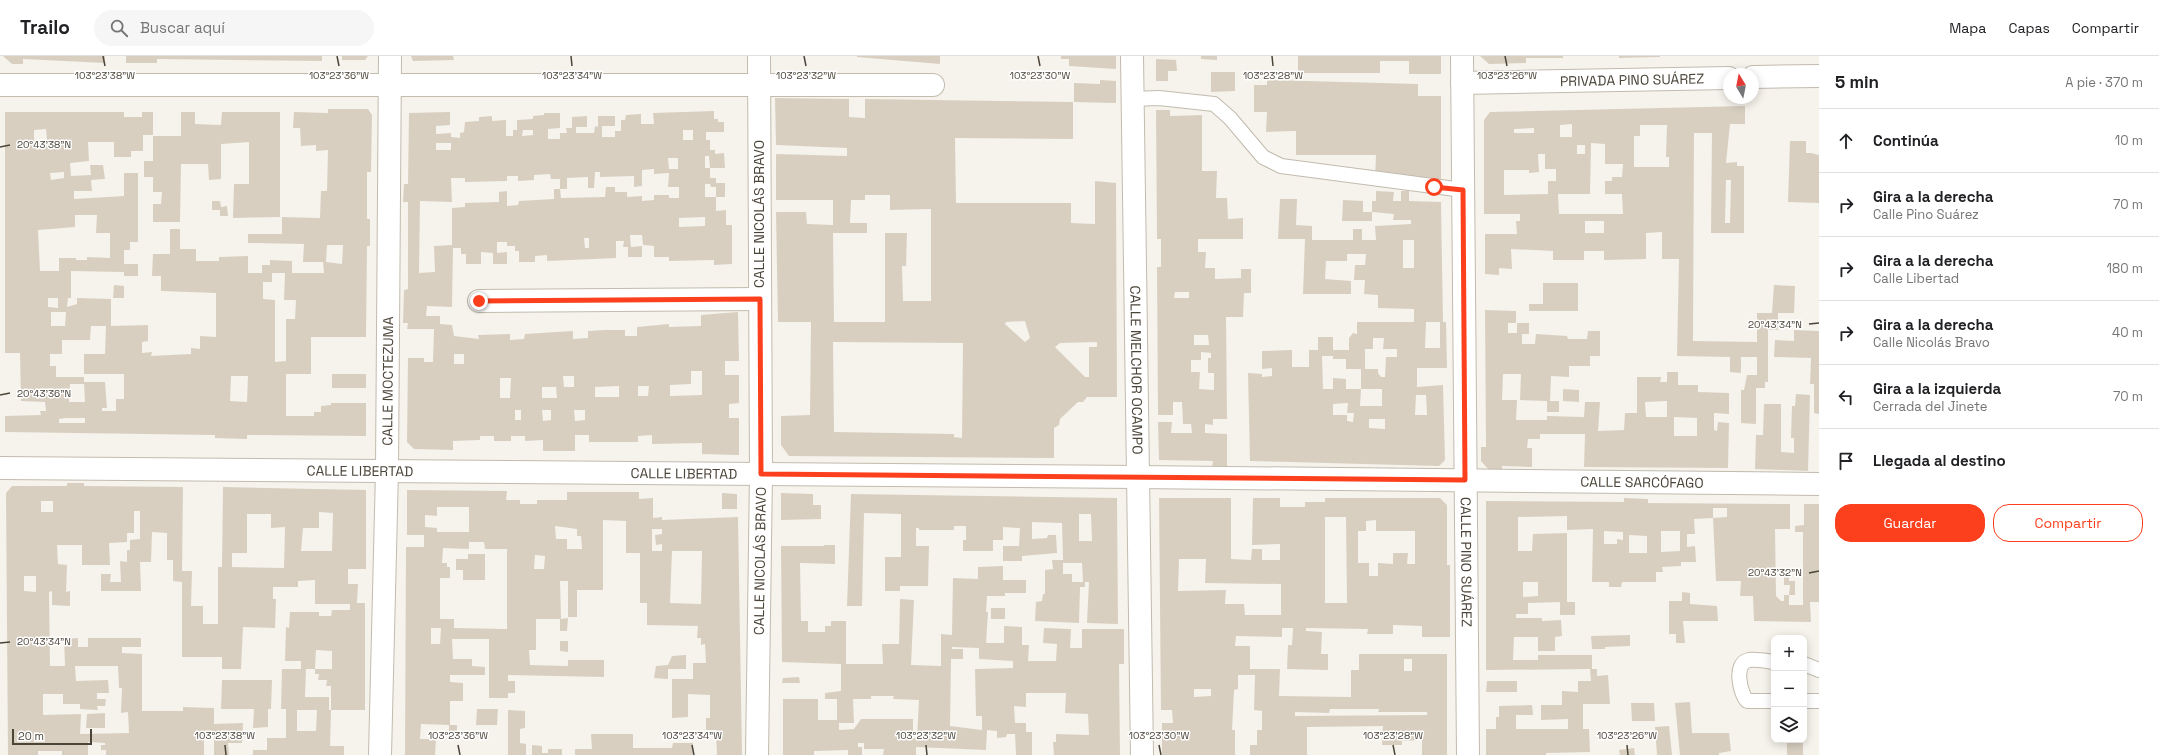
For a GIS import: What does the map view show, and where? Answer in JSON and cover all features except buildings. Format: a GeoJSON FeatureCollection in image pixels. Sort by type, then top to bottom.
{"type":"FeatureCollection","features":[{"type":"Feature","properties":{"kind":"street","name":"CALLE MOCTEZUMA"},"geometry":{"type":"LineString","coordinates":[[380,755],[387,471],[390,56]]}},
{"type":"Feature","properties":{"kind":"street","name":"CALLE NICOLÁS BRAVO"},"geometry":{"type":"LineString","coordinates":[[757,755],[761,474],[759,56]]}},
{"type":"Feature","properties":{"kind":"street","name":"CALLE MELCHOR OCAMPO"},"geometry":{"type":"LineString","coordinates":[[1132,56],[1142,755]]}},
{"type":"Feature","properties":{"kind":"street","name":"CALLE PINO SUÁREZ"},"geometry":{"type":"LineString","coordinates":[[1462,56],[1468,755]]}},
{"type":"Feature","properties":{"kind":"street"},"geometry":{"type":"LineString","coordinates":[[1759,77],[1819,76]]}},
{"type":"Feature","properties":{"kind":"street","name":"PRIVADA PINO SUÁREZ"},"geometry":{"type":"LineString","coordinates":[[1462,83],[1723,78]]}},
{"type":"Feature","properties":{"kind":"street"},"geometry":{"type":"LineString","coordinates":[[0,85],[933,85]]}},
{"type":"Feature","properties":{"kind":"street"},"geometry":{"type":"LineString","coordinates":[[479,301],[760,299]]}},
{"type":"Feature","properties":{"kind":"street","name":"CALLE LIBERTAD"},"geometry":{"type":"LineString","coordinates":[[0,468],[1137,476],[1465,480]]}},
{"type":"Feature","properties":{"kind":"street","name":"CALLE SARCÓFAGO"},"geometry":{"type":"LineString","coordinates":[[1465,480],[1819,484]]}},
{"type":"Feature","properties":{"kind":"lane"},"geometry":{"type":"LineString","coordinates":[[1132,99],[1159,98],[1214,104],[1230,118],[1263,156],[1281,166],[1463,190]]}},
{"type":"Feature","properties":{"kind":"lane"},"geometry":{"type":"LineString","coordinates":[[1771,662],[1748,660],[1743,664],[1739,672],[1740,688],[1742,695],[1747,701],[1771,701]]}},
{"type":"Feature","properties":{"kind":"lane"},"geometry":{"type":"LineString","coordinates":[[1807,665],[1819,670]]}},
{"type":"Feature","properties":{"kind":"lane"},"geometry":{"type":"LineString","coordinates":[[1807,701],[1819,701]]}},
{"type":"Feature","properties":{"kind":"route"},"geometry":{"type":"LineString","coordinates":[[479,301],[760,299],[761,474],[1465,480],[1463,190],[1434,187]]}}]}
